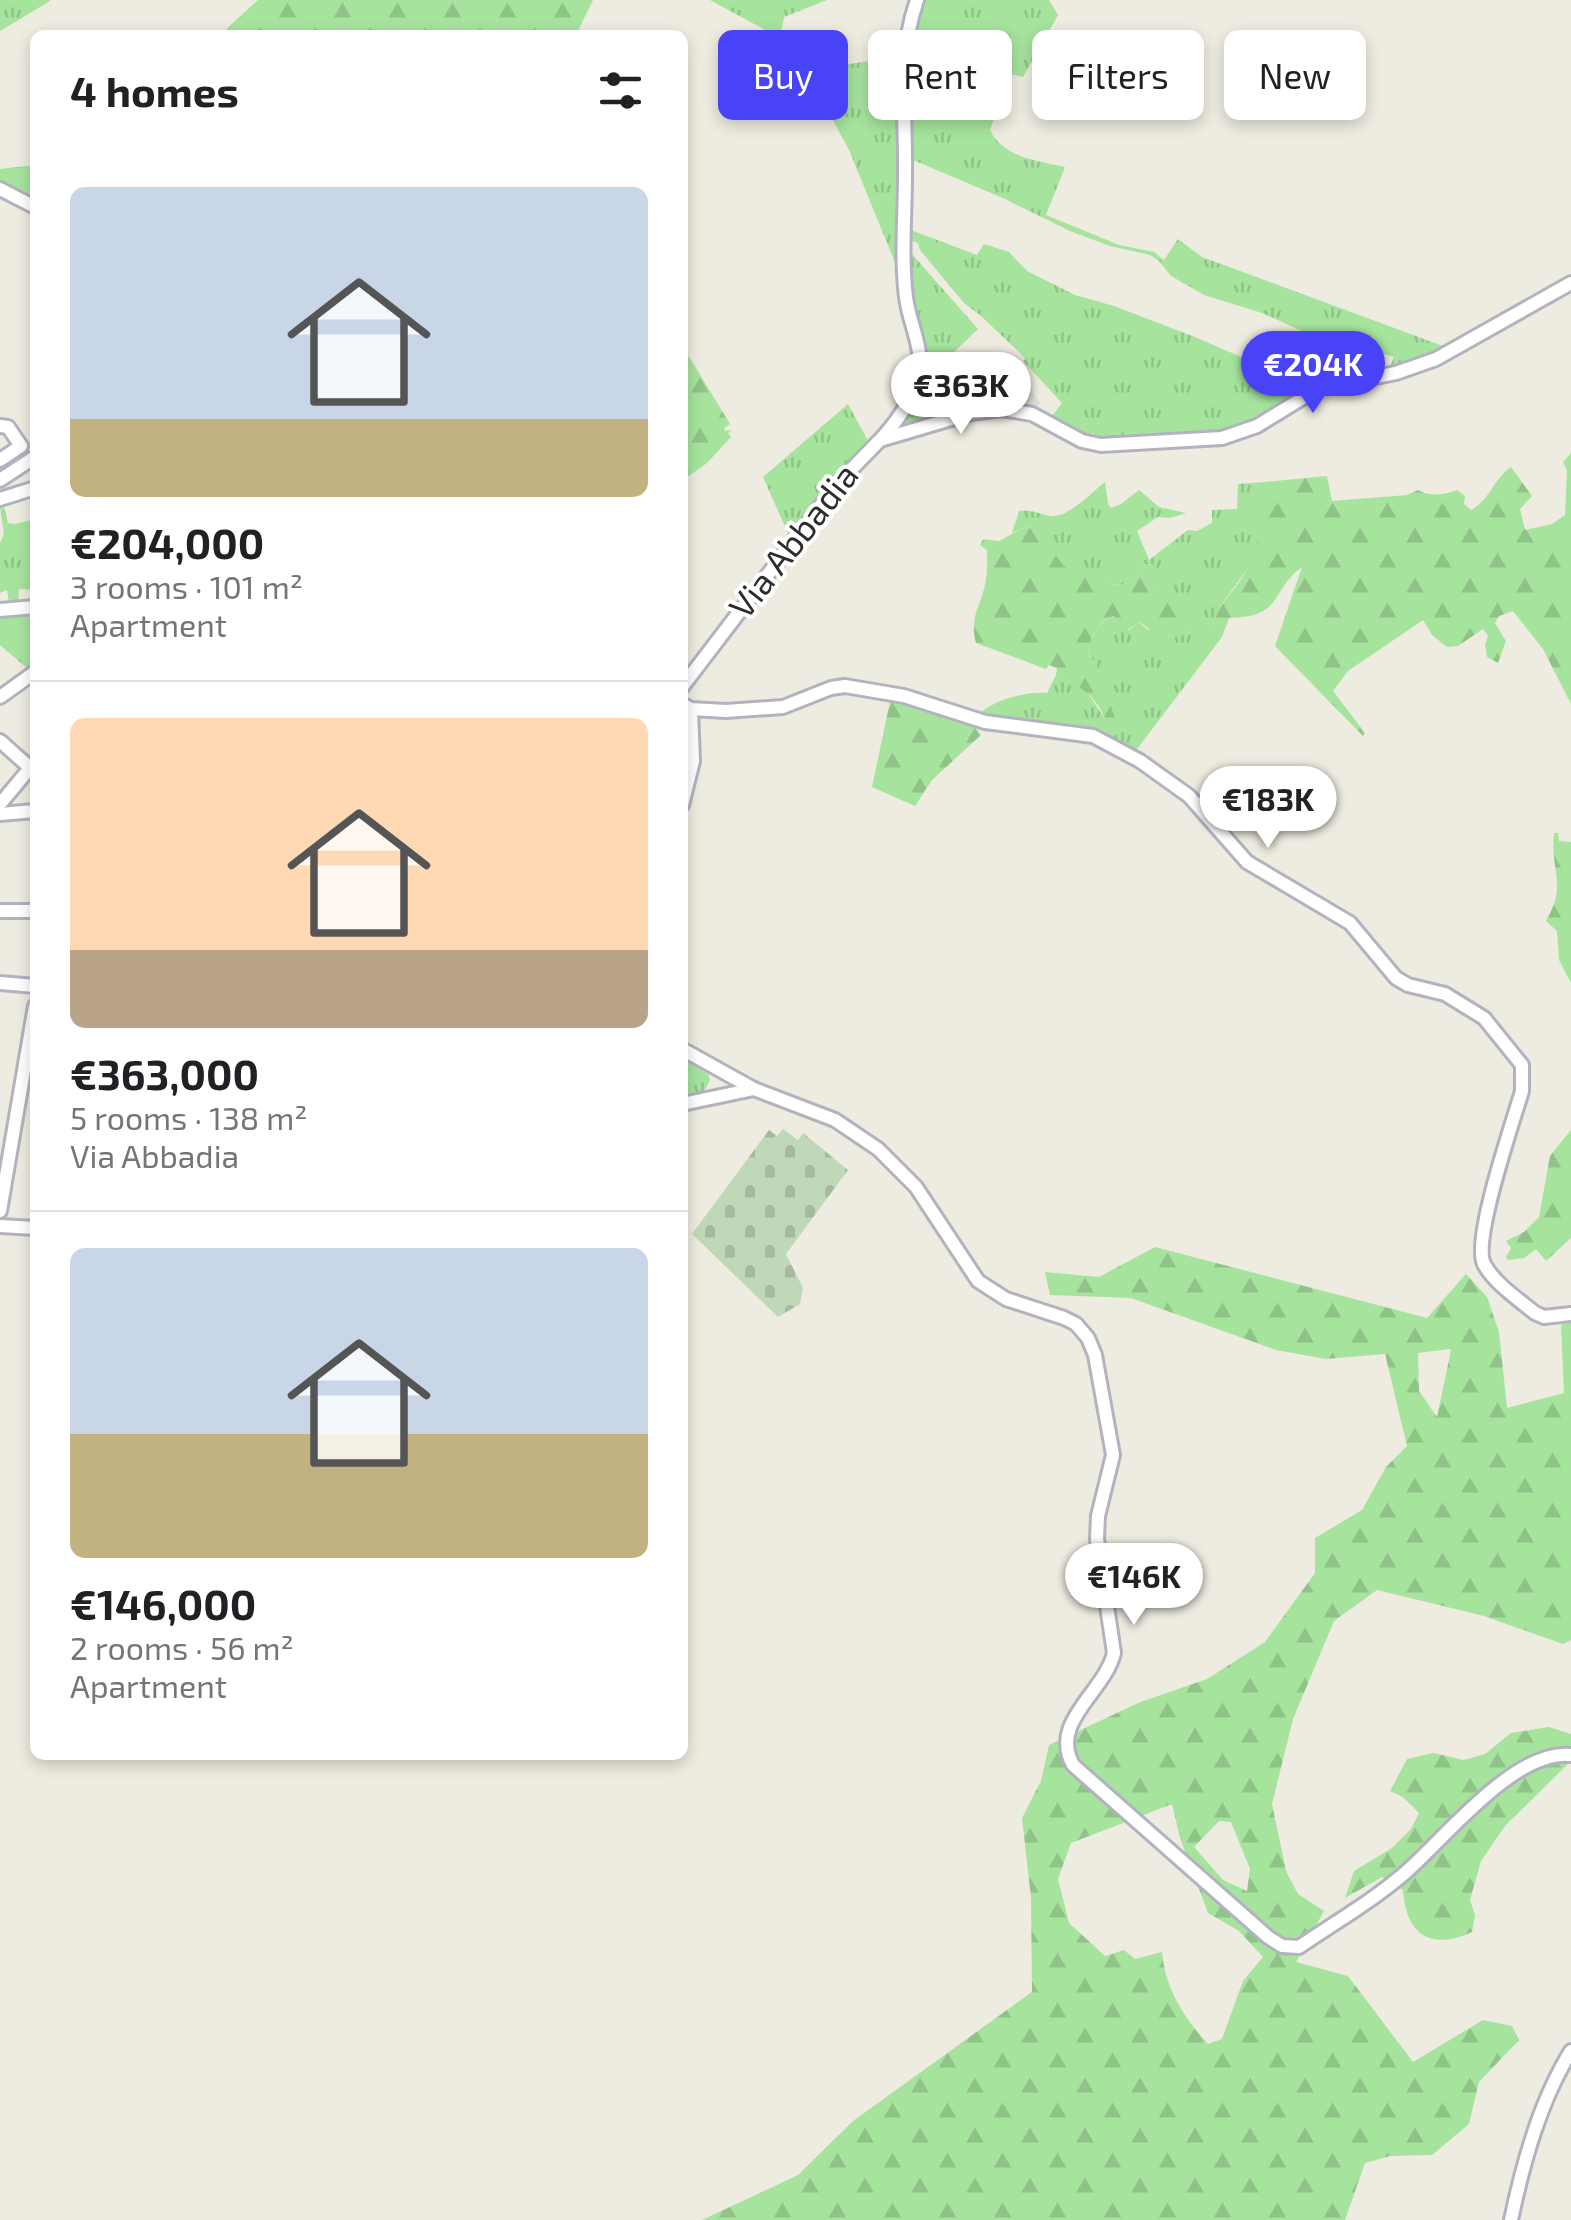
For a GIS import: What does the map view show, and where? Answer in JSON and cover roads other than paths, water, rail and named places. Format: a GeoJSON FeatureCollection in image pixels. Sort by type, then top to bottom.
{"type":"FeatureCollection","features":[{"type":"Feature","properties":{"kind":"street"},"geometry":{"type":"LineString","coordinates":[[880,440],[912,394],[919,366],[905,285],[906,157],[902,115],[904,56],[917,0]]}},
{"type":"Feature","properties":{"kind":"street"},"geometry":{"type":"LineString","coordinates":[[0,189],[30,205]]}},
{"type":"Feature","properties":{"kind":"street","name":"Via Abbadia"},"geometry":{"type":"LineString","coordinates":[[688,679],[837,484],[880,440],[981,410],[1012,410],[1101,445],[1222,438],[1257,426],[1319,388],[1396,373],[1436,358],[1571,282]]}},
{"type":"Feature","properties":{"kind":"street"},"geometry":{"type":"LineString","coordinates":[[0,426],[8,427],[21,446],[0,460]]}},
{"type":"Feature","properties":{"kind":"street"},"geometry":{"type":"LineString","coordinates":[[0,480],[30,460]]}},
{"type":"Feature","properties":{"kind":"street"},"geometry":{"type":"LineString","coordinates":[[0,499],[30,490]]}},
{"type":"Feature","properties":{"kind":"street"},"geometry":{"type":"LineString","coordinates":[[0,610],[30,607]]}},
{"type":"Feature","properties":{"kind":"street"},"geometry":{"type":"LineString","coordinates":[[0,697],[30,676]]}},
{"type":"Feature","properties":{"kind":"street"},"geometry":{"type":"LineString","coordinates":[[688,707],[783,708],[830,688],[855,687],[904,696],[985,722],[1093,736],[1140,761],[1204,810],[1247,862],[1350,923],[1396,978],[1445,994],[1484,1018],[1514,1054],[1524,1075],[1522,1091],[1486,1220],[1481,1243],[1484,1264],[1534,1313],[1544,1317],[1571,1314]]}},
{"type":"Feature","properties":{"kind":"street"},"geometry":{"type":"LineString","coordinates":[[688,716],[693,761],[688,781]]}},
{"type":"Feature","properties":{"kind":"street"},"geometry":{"type":"LineString","coordinates":[[0,740],[30,764]]}},
{"type":"Feature","properties":{"kind":"street"},"geometry":{"type":"LineString","coordinates":[[0,804],[30,771]]}},
{"type":"Feature","properties":{"kind":"street"},"geometry":{"type":"LineString","coordinates":[[0,814],[30,811]]}},
{"type":"Feature","properties":{"kind":"street"},"geometry":{"type":"LineString","coordinates":[[0,911],[30,911]]}},
{"type":"Feature","properties":{"kind":"street"},"geometry":{"type":"LineString","coordinates":[[0,982],[30,985]]}},
{"type":"Feature","properties":{"kind":"street"},"geometry":{"type":"LineString","coordinates":[[0,1210],[30,1035]]}},
{"type":"Feature","properties":{"kind":"street"},"geometry":{"type":"LineString","coordinates":[[688,1052],[754,1089],[835,1120],[878,1149],[916,1186],[978,1280],[1006,1299],[1076,1324],[1088,1338],[1095,1355],[1113,1455],[1098,1516],[1098,1539],[1114,1653],[1110,1668],[1069,1726],[1066,1752],[1073,1765],[1268,1937],[1282,1946],[1299,1947],[1405,1873],[1463,1814],[1499,1785],[1558,1754],[1571,1755]]}},
{"type":"Feature","properties":{"kind":"street"},"geometry":{"type":"LineString","coordinates":[[688,1103],[754,1089]]}},
{"type":"Feature","properties":{"kind":"street"},"geometry":{"type":"LineString","coordinates":[[0,1226],[30,1228]]}},
{"type":"Feature","properties":{"kind":"street"},"geometry":{"type":"LineString","coordinates":[[1511,2220],[1545,2104],[1571,2051]]}}]}
